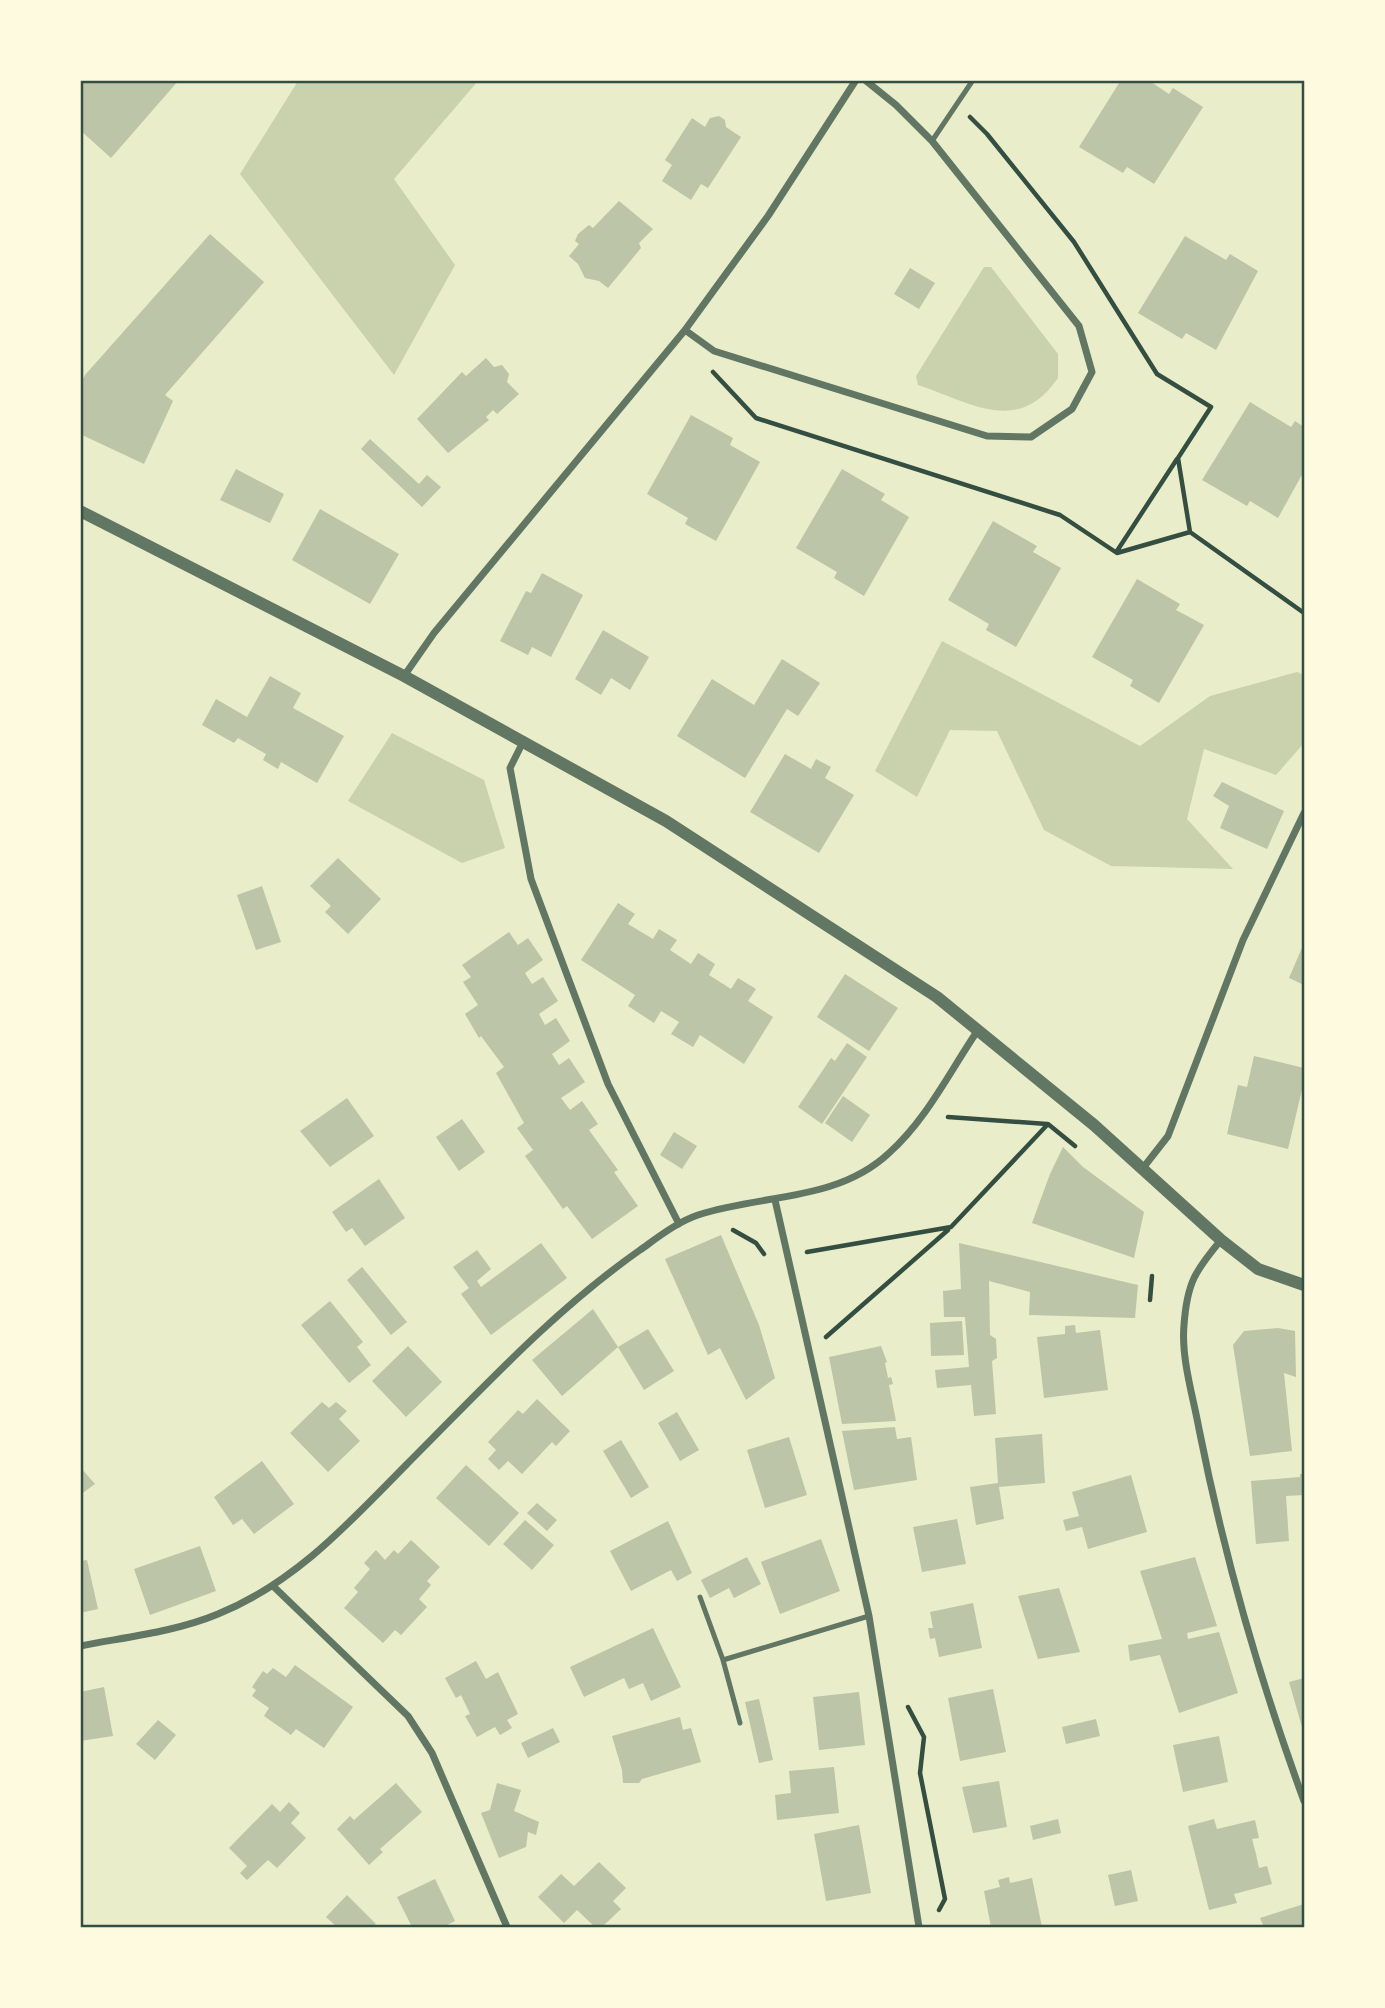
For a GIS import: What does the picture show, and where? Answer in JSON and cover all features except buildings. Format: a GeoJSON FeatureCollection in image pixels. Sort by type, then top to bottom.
{"type":"FeatureCollection","features":[{"type":"Feature","properties":{"kind":"street"},"geometry":{"type":"LineString","coordinates":[[404,676],[433,633],[685,330],[768,216],[856,80]]}},
{"type":"Feature","properties":{"kind":"street"},"geometry":{"type":"LineString","coordinates":[[685,330],[714,351],[987,436],[1031,437],[1072,409],[1092,372],[1079,326],[932,141],[896,105],[865,80]]}},
{"type":"Feature","properties":{"kind":"street"},"geometry":{"type":"LineString","coordinates":[[80,511],[404,676],[524,740],[666,821],[937,997],[1143,1168],[1221,1240],[1258,1269],[1304,1285]]}},
{"type":"Feature","properties":{"kind":"street"},"geometry":{"type":"LineString","coordinates":[[524,740],[510,768],[531,879],[608,1084],[679,1224]]}},
{"type":"Feature","properties":{"kind":"street"},"geometry":{"type":"LineString","coordinates":[[1143,1168],[1168,1136],[1243,940],[1304,813]]}},
{"type":"Feature","properties":{"kind":"street"},"geometry":{"type":"LineString","coordinates":[[80,1646],[174,1628],[218,1614],[273,1586],[325,1548],[553,1317],[639,1251],[679,1224],[698,1215],[831,1186],[861,1173],[889,1154],[931,1106],[978,1030]]}},
{"type":"Feature","properties":{"kind":"street"},"geometry":{"type":"LineString","coordinates":[[775,1200],[869,1616],[919,1927]]}},
{"type":"Feature","properties":{"kind":"street"},"geometry":{"type":"LineString","coordinates":[[1221,1240],[1194,1272],[1186,1301],[1183,1328],[1189,1380],[1228,1555],[1304,1801]]}},
{"type":"Feature","properties":{"kind":"street"},"geometry":{"type":"LineString","coordinates":[[273,1586],[408,1716],[432,1753],[507,1927]]}},
{"type":"Feature","properties":{"kind":"lane"},"geometry":{"type":"LineString","coordinates":[[932,141],[973,80]]}},
{"type":"Feature","properties":{"kind":"lane"},"geometry":{"type":"LineString","coordinates":[[700,1597],[723,1660],[740,1723]]}},
{"type":"Feature","properties":{"kind":"lane"},"geometry":{"type":"LineString","coordinates":[[723,1660],[869,1616]]}},
{"type":"Feature","properties":{"kind":"path"},"geometry":{"type":"LineString","coordinates":[[958,105],[987,134],[1074,242],[1157,374],[1211,407],[1116,553]]}},
{"type":"Feature","properties":{"kind":"path"},"geometry":{"type":"LineString","coordinates":[[714,351],[713,375],[756,418],[1060,515],[1116,553]]}},
{"type":"Feature","properties":{"kind":"path"},"geometry":{"type":"LineString","coordinates":[[1178,458],[1190,532],[1304,613]]}},
{"type":"Feature","properties":{"kind":"path"},"geometry":{"type":"LineString","coordinates":[[1116,553],[1190,532]]}},
{"type":"Feature","properties":{"kind":"path"},"geometry":{"type":"LineString","coordinates":[[944,1117],[1048,1125],[1076,1146]]}},
{"type":"Feature","properties":{"kind":"path"},"geometry":{"type":"LineString","coordinates":[[819,1329],[821,1342],[951,1227],[1048,1125]]}},
{"type":"Feature","properties":{"kind":"path"},"geometry":{"type":"LineString","coordinates":[[698,1215],[706,1234],[724,1228],[740,1231],[756,1243],[768,1259],[951,1227]]}},
{"type":"Feature","properties":{"kind":"path"},"geometry":{"type":"LineString","coordinates":[[804,1252],[807,1265]]}},
{"type":"Feature","properties":{"kind":"path"},"geometry":{"type":"LineString","coordinates":[[1150,1300],[1152,1276]]}},
{"type":"Feature","properties":{"kind":"green space"},"geometry":{"type":"Polygon","coordinates":[[[298,81],[478,81],[394,179],[455,265],[394,375],[240,174],[298,81]]]}},
{"type":"Feature","properties":{"kind":"green space"},"geometry":{"type":"Polygon","coordinates":[[[984,267],[991,267],[1058,354],[1058,378],[1043,396],[1027,406],[993,410],[918,385],[916,376],[984,267]]]}},
{"type":"Feature","properties":{"kind":"green space"},"geometry":{"type":"Polygon","coordinates":[[[942,641],[1140,746],[1210,696],[1297,672],[1304,675],[1304,743],[1276,775],[1204,749],[1187,819],[1233,869],[1111,866],[1044,830],[997,731],[950,730],[917,797],[875,771],[942,641]]]}},
{"type":"Feature","properties":{"kind":"green space"},"geometry":{"type":"Polygon","coordinates":[[[392,733],[484,780],[505,848],[462,863],[348,801],[392,733]]]}}]}
